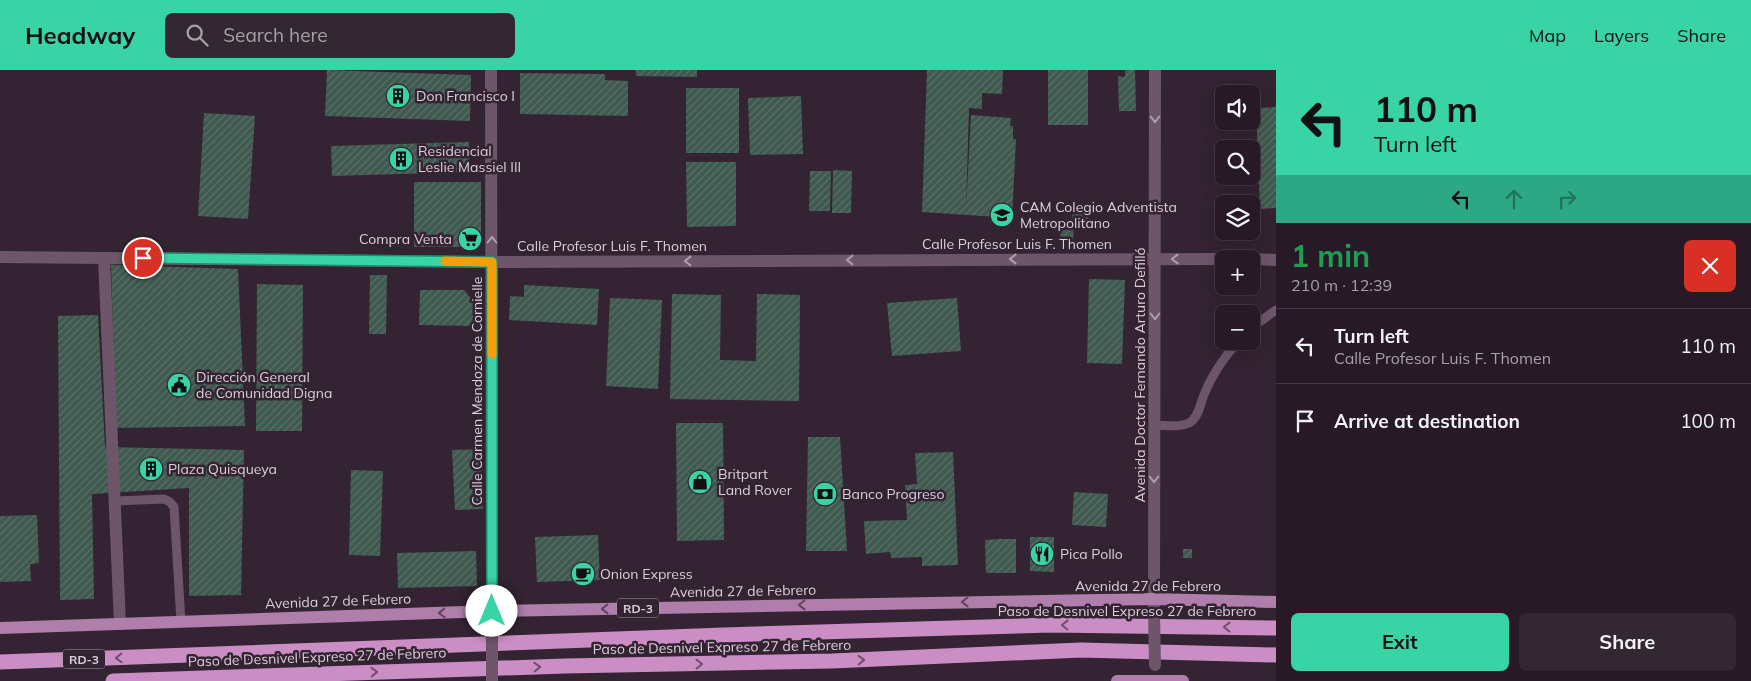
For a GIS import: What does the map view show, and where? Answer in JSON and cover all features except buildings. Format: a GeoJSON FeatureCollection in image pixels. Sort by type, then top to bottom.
{"type":"FeatureCollection","features":[{"type":"Feature","properties":{"kind":"highway","name":"Paso de Desnivel Expreso 27 de Febrero"},"geometry":{"type":"LineString","coordinates":[[0,662],[734,634],[1051,625],[1276,628]]}},
{"type":"Feature","properties":{"kind":"highway","name":"Paso de Desnivel Expreso 27 de Febrero"},"geometry":{"type":"LineString","coordinates":[[113,681],[555,666],[832,661],[1081,650],[1276,655]]}},
{"type":"Feature","properties":{"kind":"main road","name":"Avenida 27 de Febrero"},"geometry":{"type":"LineString","coordinates":[[0,628],[1154,599],[1276,602]]}},
{"type":"Feature","properties":{"kind":"main road"},"geometry":{"type":"LineString","coordinates":[[1117,681],[1183,681]]}},
{"type":"Feature","properties":{"kind":"street","name":"Calle Carmen Mendoza de Cornielle"},"geometry":{"type":"LineString","coordinates":[[492,70],[492,681]]}},
{"type":"Feature","properties":{"kind":"street","name":"Avenida Doctor Fernando Arturo Defilló"},"geometry":{"type":"LineString","coordinates":[[1154,70],[1155,680]]}},
{"type":"Feature","properties":{"kind":"street","name":"Calle Profesor Luis F. Thomen"},"geometry":{"type":"LineString","coordinates":[[0,257],[492,262],[1215,259]]}},
{"type":"Feature","properties":{"kind":"street"},"geometry":{"type":"LineString","coordinates":[[104,258],[120,624]]}},
{"type":"Feature","properties":{"kind":"street"},"geometry":{"type":"LineString","coordinates":[[1260,259],[1276,260]]}},
{"type":"Feature","properties":{"kind":"lane"},"geometry":{"type":"LineString","coordinates":[[1260,322],[1276,310]]}},
{"type":"Feature","properties":{"kind":"lane"},"geometry":{"type":"LineString","coordinates":[[1154,424],[1177,426],[1190,422],[1195,418],[1206,387],[1231,350]]}},
{"type":"Feature","properties":{"kind":"lane"},"geometry":{"type":"LineString","coordinates":[[115,501],[164,499],[174,507],[182,622]]}},
{"type":"Feature","properties":{"kind":"slow traffic"},"geometry":{"type":"LineString","coordinates":[[445,261],[492,262],[492,354]]}},
{"type":"Feature","properties":{"kind":"place","name":"Don Francisco I"},"geometry":{"type":"Point","coordinates":[398,96]}},
{"type":"Feature","properties":{"kind":"place","name":"Residencial Leslie Massiel III"},"geometry":{"type":"Point","coordinates":[401,159]}},
{"type":"Feature","properties":{"kind":"place","name":"CAM Colegio Adventista Metropolitano"},"geometry":{"type":"Point","coordinates":[1002,215]}},
{"type":"Feature","properties":{"kind":"place","name":"Compra Venta"},"geometry":{"type":"Point","coordinates":[470,239]}},
{"type":"Feature","properties":{"kind":"place","name":"Dirección General de Comunidad Digna"},"geometry":{"type":"Point","coordinates":[179,385]}},
{"type":"Feature","properties":{"kind":"place","name":"Plaza Quisqueya"},"geometry":{"type":"Point","coordinates":[151,469]}},
{"type":"Feature","properties":{"kind":"place","name":"Britpart Land Rover"},"geometry":{"type":"Point","coordinates":[700,482]}},
{"type":"Feature","properties":{"kind":"place","name":"Banco Progreso"},"geometry":{"type":"Point","coordinates":[825,494]}},
{"type":"Feature","properties":{"kind":"place","name":"Pica Pollo"},"geometry":{"type":"Point","coordinates":[1042,554]}},
{"type":"Feature","properties":{"kind":"place","name":"Onion Express"},"geometry":{"type":"Point","coordinates":[583,574]}},
{"type":"Feature","properties":{"kind":"route"},"geometry":{"type":"LineString","coordinates":[[143,258],[492,262],[492,611]]}}]}
